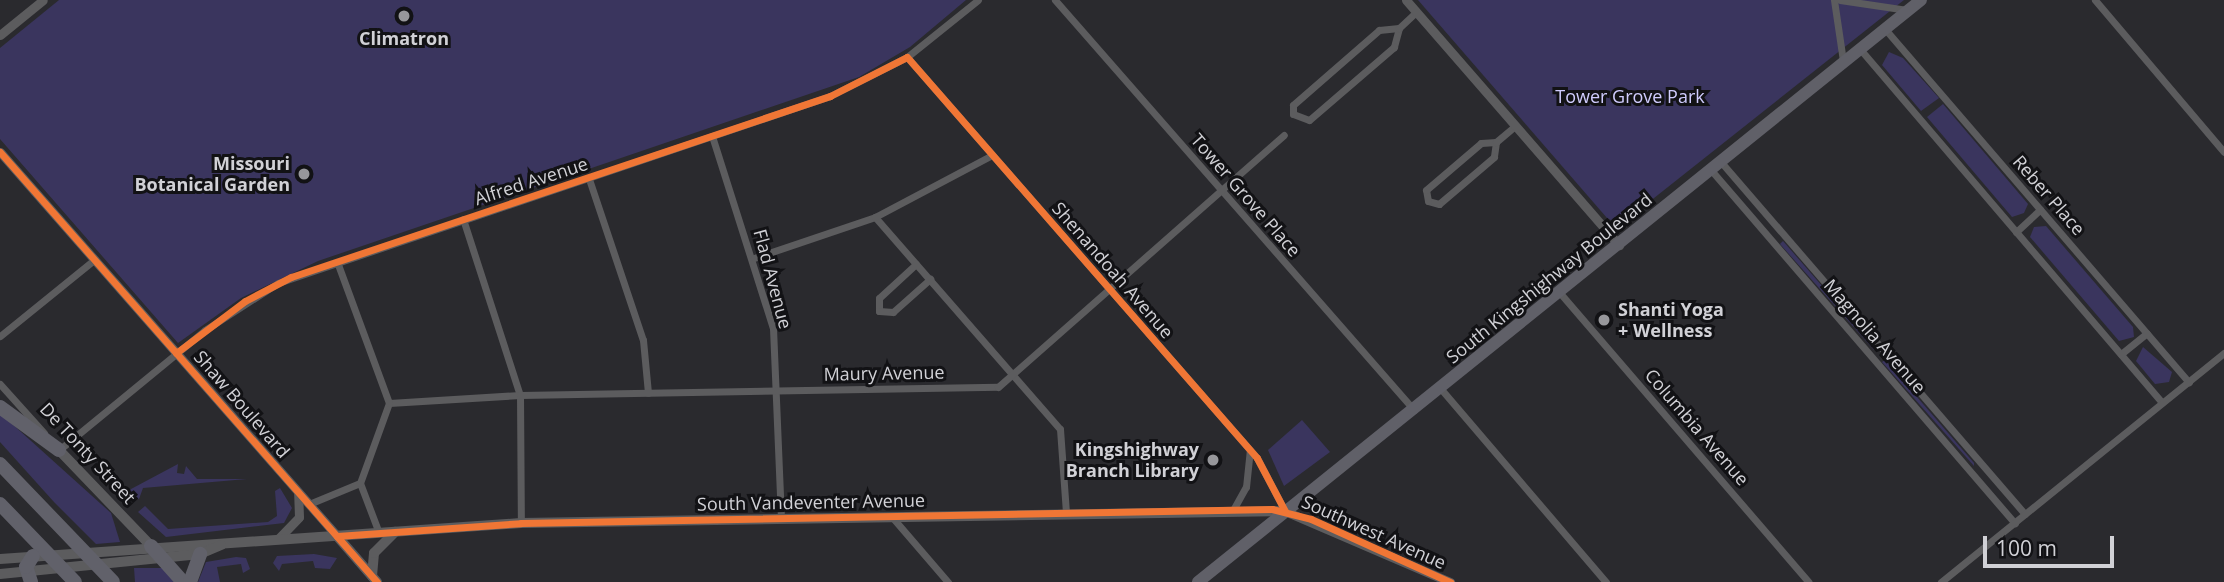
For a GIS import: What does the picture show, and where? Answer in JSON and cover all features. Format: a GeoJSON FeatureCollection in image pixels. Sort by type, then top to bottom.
{"type":"FeatureCollection","features":[{"type":"Feature","properties":{"kind":"highway"},"geometry":{"type":"LineString","coordinates":[[0,407],[59,450]]}},
{"type":"Feature","properties":{"kind":"highway"},"geometry":{"type":"LineString","coordinates":[[0,464],[113,582]]}},
{"type":"Feature","properties":{"kind":"highway"},"geometry":{"type":"LineString","coordinates":[[0,504],[75,582]]}},
{"type":"Feature","properties":{"kind":"highway"},"geometry":{"type":"LineString","coordinates":[[151,546],[183,582]]}},
{"type":"Feature","properties":{"kind":"highway"},"geometry":{"type":"LineString","coordinates":[[190,582],[200,554]]}},
{"type":"Feature","properties":{"kind":"highway"},"geometry":{"type":"LineString","coordinates":[[29,577],[33,556]]}},
{"type":"Feature","properties":{"kind":"main road","name":"South Kingshighway Boulevard"},"geometry":{"type":"LineString","coordinates":[[1198,582],[1921,0]]}},
{"type":"Feature","properties":{"kind":"main road","name":"De Tonty Street"},"geometry":{"type":"LineString","coordinates":[[59,450],[151,546]]}},
{"type":"Feature","properties":{"kind":"main road","name":"South Vandeventer Avenue"},"geometry":{"type":"LineString","coordinates":[[0,559],[151,546],[224,544],[522,523],[1285,511]]}},
{"type":"Feature","properties":{"kind":"main road"},"geometry":{"type":"LineString","coordinates":[[104,564],[122,549],[128,540],[128,521]]}},
{"type":"Feature","properties":{"kind":"main road"},"geometry":{"type":"LineString","coordinates":[[374,579],[374,552],[395,532]]}},
{"type":"Feature","properties":{"kind":"main road","name":"Shaw Boulevard"},"geometry":{"type":"LineString","coordinates":[[337,536],[374,579]]}},
{"type":"Feature","properties":{"kind":"main road","name":"South Vandeventer Avenue"},"geometry":{"type":"LineString","coordinates":[[0,574],[29,577],[104,564],[200,554],[224,544]]}},
{"type":"Feature","properties":{"kind":"street"},"geometry":{"type":"LineString","coordinates":[[0,35],[43,0]]}},
{"type":"Feature","properties":{"kind":"street","name":"Alfred Avenue"},"geometry":{"type":"LineString","coordinates":[[59,450],[176,353],[261,291],[337,262],[589,179],[839,92],[906,57],[978,0]]}},
{"type":"Feature","properties":{"kind":"street","name":"Tower Grove Place"},"geometry":{"type":"LineString","coordinates":[[1055,0],[1414,410]]}},
{"type":"Feature","properties":{"kind":"street"},"geometry":{"type":"LineString","coordinates":[[1406,0],[1619,245]]}},
{"type":"Feature","properties":{"kind":"street"},"geometry":{"type":"LineString","coordinates":[[1833,0],[1842,63]]}},
{"type":"Feature","properties":{"kind":"street"},"geometry":{"type":"LineString","coordinates":[[1840,0],[1908,10]]}},
{"type":"Feature","properties":{"kind":"street"},"geometry":{"type":"LineString","coordinates":[[2095,0],[2224,152]]}},
{"type":"Feature","properties":{"kind":"street"},"geometry":{"type":"LineString","coordinates":[[1399,28],[1379,30],[1293,105],[1293,114],[1309,120],[1395,47],[1399,28],[1416,12]]}},
{"type":"Feature","properties":{"kind":"street","name":"Reber Place"},"geometry":{"type":"LineString","coordinates":[[1885,29],[2189,382]]}},
{"type":"Feature","properties":{"kind":"street"},"geometry":{"type":"LineString","coordinates":[[1860,49],[2162,403]]}},
{"type":"Feature","properties":{"kind":"street","name":"Shenandoah Avenue"},"geometry":{"type":"LineString","coordinates":[[906,57],[1250,450],[1285,511]]}},
{"type":"Feature","properties":{"kind":"street"},"geometry":{"type":"LineString","coordinates":[[1496,142],[1484,141],[1426,190],[1428,201],[1439,204],[1494,157],[1496,142],[1515,126]]}},
{"type":"Feature","properties":{"kind":"street","name":"Maury Avenue"},"geometry":{"type":"LineString","coordinates":[[389,403],[520,395],[998,387],[1284,135]]}},
{"type":"Feature","properties":{"kind":"street","name":"Flad Avenue"},"geometry":{"type":"LineString","coordinates":[[712,136],[754,258],[774,328],[781,519]]}},
{"type":"Feature","properties":{"kind":"street","name":"Shaw Boulevard"},"geometry":{"type":"LineString","coordinates":[[0,152],[337,536]]}},
{"type":"Feature","properties":{"kind":"street"},"geometry":{"type":"LineString","coordinates":[[754,258],[875,217],[992,155]]}},
{"type":"Feature","properties":{"kind":"street","name":"Magnolia Avenue"},"geometry":{"type":"LineString","coordinates":[[1716,166],[1883,350],[2025,514]]}},
{"type":"Feature","properties":{"kind":"street","name":"Magnolia Avenue"},"geometry":{"type":"LineString","coordinates":[[1716,166],[1874,359],[2015,523]]}},
{"type":"Feature","properties":{"kind":"street"},"geometry":{"type":"LineString","coordinates":[[589,179],[643,341],[648,393]]}},
{"type":"Feature","properties":{"kind":"street"},"geometry":{"type":"LineString","coordinates":[[2016,232],[2040,209]]}},
{"type":"Feature","properties":{"kind":"street"},"geometry":{"type":"LineString","coordinates":[[875,217],[1014,373],[1063,435],[1066,513]]}},
{"type":"Feature","properties":{"kind":"street"},"geometry":{"type":"LineString","coordinates":[[463,219],[520,395],[522,523]]}},
{"type":"Feature","properties":{"kind":"street"},"geometry":{"type":"LineString","coordinates":[[0,336],[95,259]]}},
{"type":"Feature","properties":{"kind":"street"},"geometry":{"type":"LineString","coordinates":[[337,262],[389,403],[360,483],[379,533]]}},
{"type":"Feature","properties":{"kind":"street"},"geometry":{"type":"LineString","coordinates":[[916,264],[880,298],[879,311],[893,312],[930,279]]}},
{"type":"Feature","properties":{"kind":"street","name":"Columbia Avenue"},"geometry":{"type":"LineString","coordinates":[[1560,293],[1809,582]]}},
{"type":"Feature","properties":{"kind":"street"},"geometry":{"type":"LineString","coordinates":[[2121,354],[2147,333]]}},
{"type":"Feature","properties":{"kind":"street"},"geometry":{"type":"LineString","coordinates":[[1874,359],[1883,350]]}},
{"type":"Feature","properties":{"kind":"street"},"geometry":{"type":"LineString","coordinates":[[1941,582],[2224,353]]}},
{"type":"Feature","properties":{"kind":"street","name":"De Tonty Street"},"geometry":{"type":"LineString","coordinates":[[0,384],[59,450]]}},
{"type":"Feature","properties":{"kind":"street"},"geometry":{"type":"LineString","coordinates":[[1441,388],[1606,582]]}},
{"type":"Feature","properties":{"kind":"street"},"geometry":{"type":"LineString","coordinates":[[1233,510],[1246,487],[1250,450]]}},
{"type":"Feature","properties":{"kind":"street"},"geometry":{"type":"LineString","coordinates":[[309,504],[360,483]]}},
{"type":"Feature","properties":{"kind":"street"},"geometry":{"type":"LineString","coordinates":[[278,540],[299,517],[297,491]]}},
{"type":"Feature","properties":{"kind":"street","name":"Southwest Avenue"},"geometry":{"type":"LineString","coordinates":[[1285,511],[1450,582]]}},
{"type":"Feature","properties":{"kind":"street"},"geometry":{"type":"LineString","coordinates":[[891,517],[948,582]]}},
{"type":"Feature","properties":{"kind":"green space","name":"Missouri Botanical Garden"},"geometry":{"type":"Polygon","coordinates":[[[59,0],[966,0],[910,47],[859,77],[318,261],[241,298],[178,343],[0,139],[0,48],[59,0]]]}},
{"type":"Feature","properties":{"kind":"green space","name":"Tower Grove Park"},"geometry":{"type":"Polygon","coordinates":[[[1418,0],[1904,0],[1620,225],[1607,218],[1418,0]]]}},
{"type":"Feature","properties":{"kind":"green space"},"geometry":{"type":"Polygon","coordinates":[[[1889,52],[1903,58],[1939,98],[1921,111],[1882,65],[1889,52]]]}},
{"type":"Feature","properties":{"kind":"green space"},"geometry":{"type":"Polygon","coordinates":[[[1943,104],[2028,204],[2024,213],[2012,217],[1927,117],[1943,104]]]}},
{"type":"Feature","properties":{"kind":"green space"},"geometry":{"type":"Polygon","coordinates":[[[2046,226],[2133,327],[2134,337],[2119,341],[2030,237],[2034,227],[2046,226]]]}},
{"type":"Feature","properties":{"kind":"green space"},"geometry":{"type":"Polygon","coordinates":[[[1783,241],[1875,347],[1874,350],[1780,244],[1783,241]]]}},
{"type":"Feature","properties":{"kind":"green space"},"geometry":{"type":"Polygon","coordinates":[[[2143,347],[2172,372],[2169,382],[2155,384],[2136,361],[2143,347]]]}},
{"type":"Feature","properties":{"kind":"green space"},"geometry":{"type":"Polygon","coordinates":[[[1885,360],[1974,463],[1974,466],[1882,362],[1885,360]]]}},
{"type":"Feature","properties":{"kind":"green space"},"geometry":{"type":"Polygon","coordinates":[[[0,413],[111,513],[120,542],[96,544],[54,502],[0,442],[0,413]]]}},
{"type":"Feature","properties":{"kind":"green space"},"geometry":{"type":"Polygon","coordinates":[[[1302,420],[1330,452],[1284,486],[1268,450],[1302,420]]]}},
{"type":"Feature","properties":{"kind":"green space"},"geometry":{"type":"Polygon","coordinates":[[[178,464],[177,473],[184,474],[186,466],[197,479],[247,479],[143,488],[139,499],[116,497],[178,464]]]}},
{"type":"Feature","properties":{"kind":"green space"},"geometry":{"type":"Polygon","coordinates":[[[280,488],[292,508],[284,523],[166,537],[138,512],[145,506],[168,529],[268,522],[277,516],[275,491],[280,488]]]}},
{"type":"Feature","properties":{"kind":"green space"},"geometry":{"type":"Polygon","coordinates":[[[314,554],[337,558],[330,569],[315,568],[313,561],[282,564],[279,571],[273,563],[277,556],[314,554]]]}},
{"type":"Feature","properties":{"kind":"green space"},"geometry":{"type":"Polygon","coordinates":[[[246,558],[250,569],[243,573],[241,564],[217,567],[220,582],[198,582],[206,562],[246,558]]]}},
{"type":"Feature","properties":{"kind":"green space"},"geometry":{"type":"Polygon","coordinates":[[[134,568],[162,568],[174,582],[135,582],[134,568]]]}},
{"type":"Feature","properties":{"kind":"cycle path"},"geometry":{"type":"LineString","coordinates":[[176,353],[245,301],[291,277],[830,96],[907,57],[1257,458],[1285,511]]}},
{"type":"Feature","properties":{"kind":"cycle path"},"geometry":{"type":"LineString","coordinates":[[0,152],[377,582]]}},
{"type":"Feature","properties":{"kind":"cycle path"},"geometry":{"type":"LineString","coordinates":[[337,536],[521,523],[1272,509],[1311,519],[1450,582]]}},
{"type":"Feature","properties":{"kind":"place","name":"Climatron"},"geometry":{"type":"Point","coordinates":[404,16]}},
{"type":"Feature","properties":{"kind":"place","name":"Missouri Botanical Garden"},"geometry":{"type":"Point","coordinates":[304,174]}},
{"type":"Feature","properties":{"kind":"place","name":"Shanti Yoga + Wellness"},"geometry":{"type":"Point","coordinates":[1604,320]}},
{"type":"Feature","properties":{"kind":"place","name":"Kingshighway Branch Library"},"geometry":{"type":"Point","coordinates":[1213,460]}}]}
